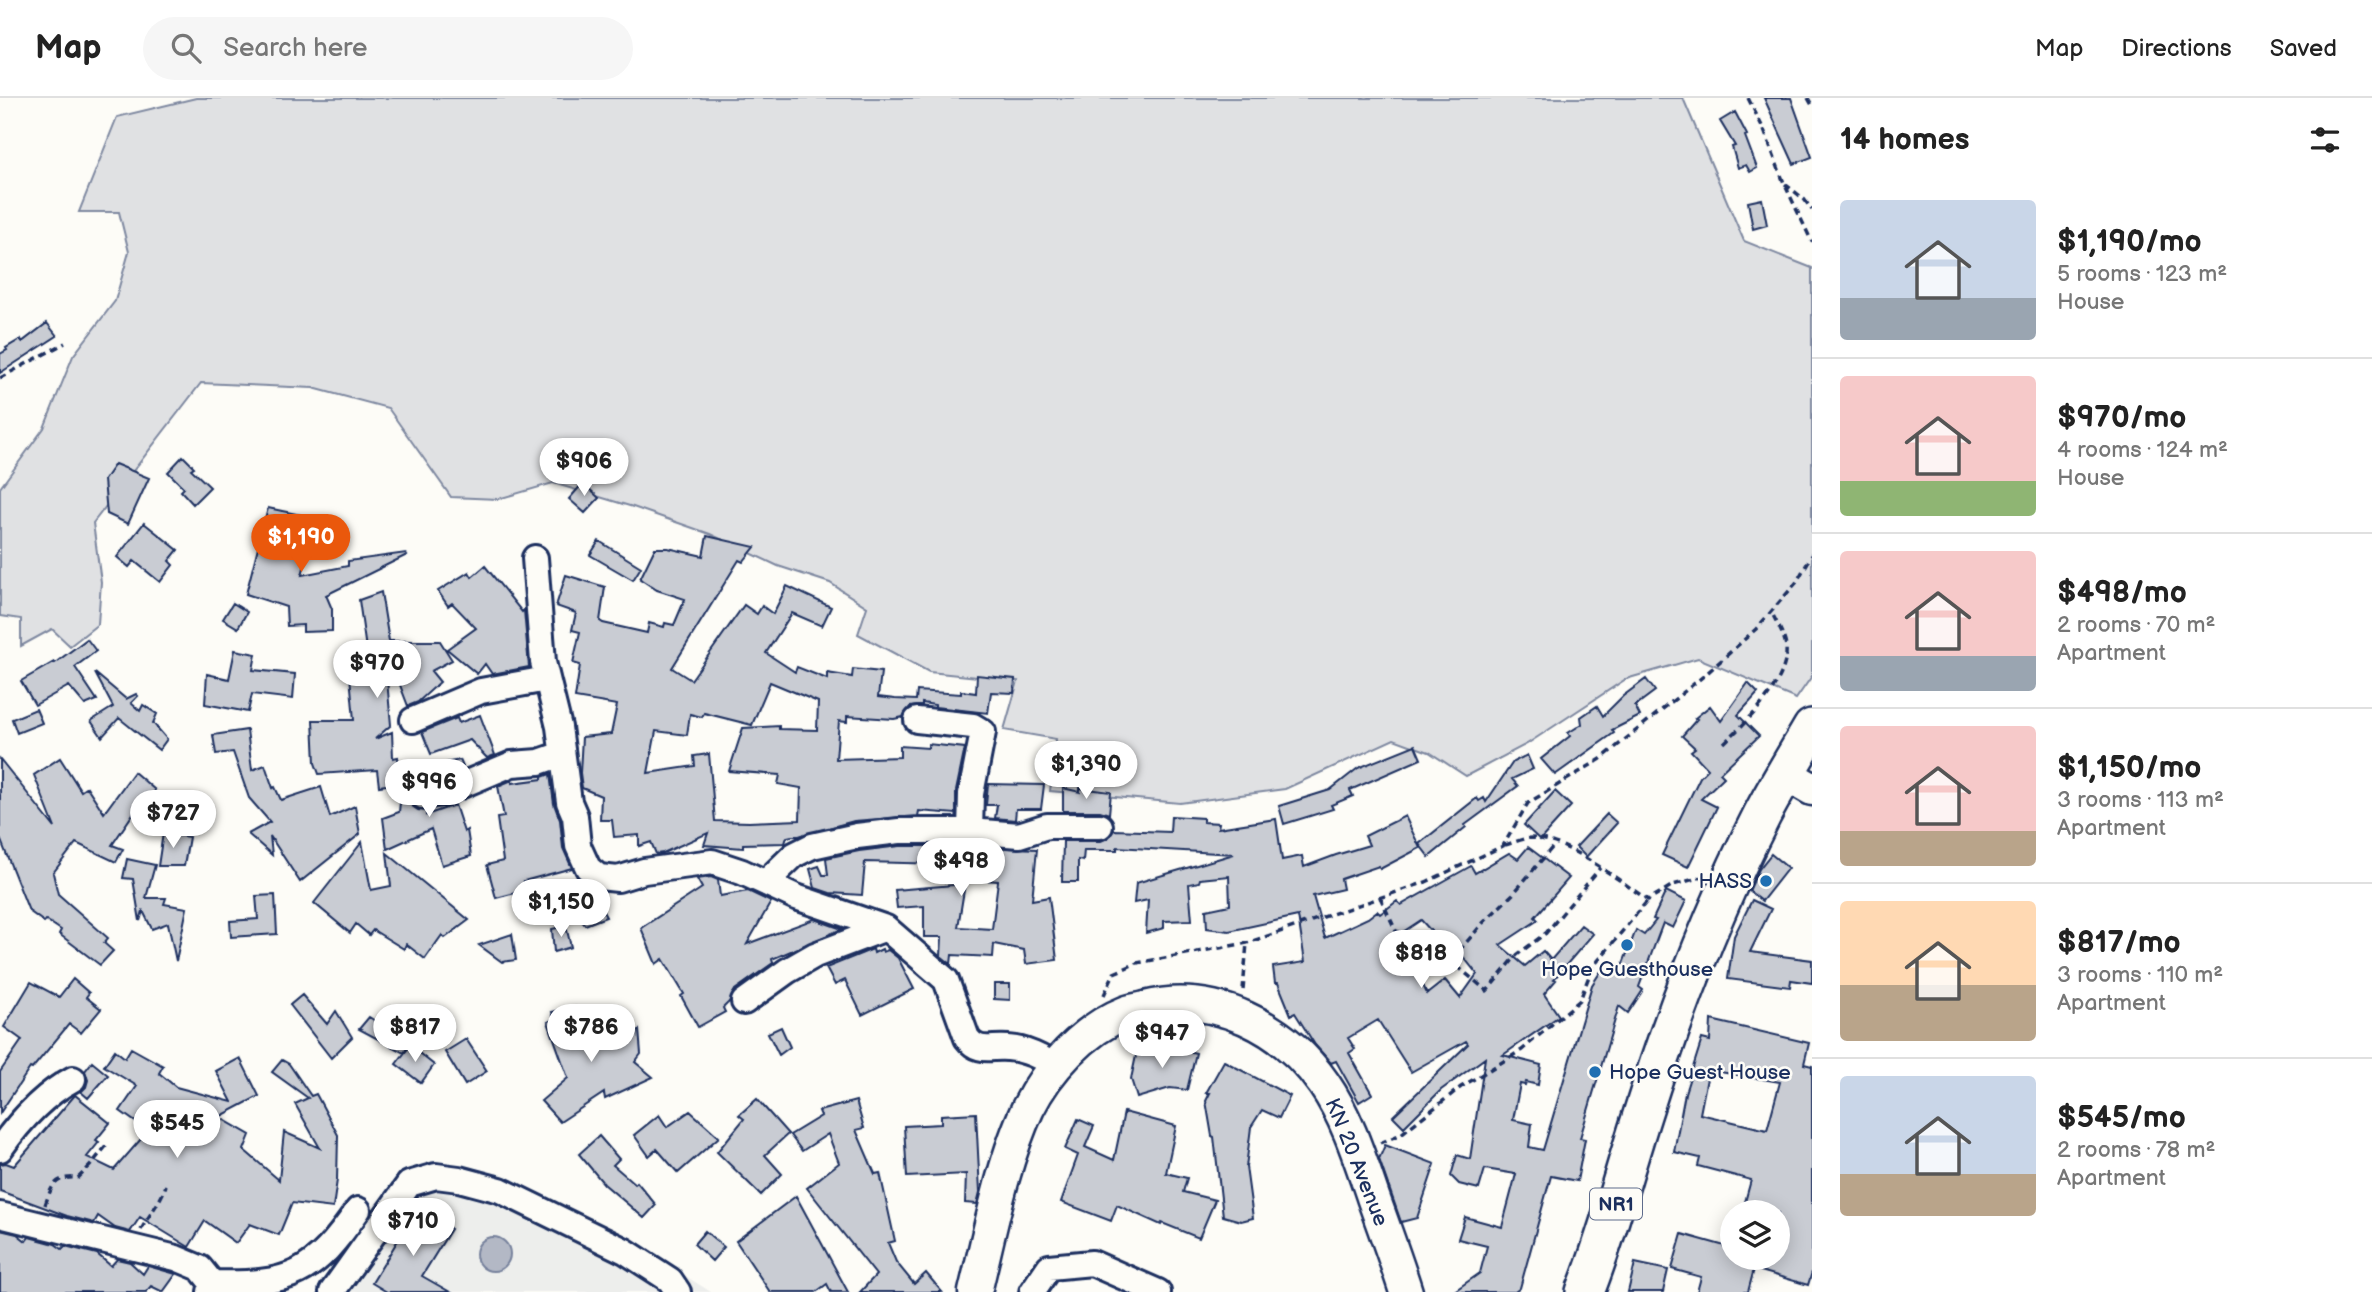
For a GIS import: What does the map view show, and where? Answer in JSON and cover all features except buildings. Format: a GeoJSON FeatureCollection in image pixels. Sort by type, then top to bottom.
{"type":"FeatureCollection","features":[{"type":"Feature","properties":{"kind":"highway","name":"NR1"},"geometry":{"type":"LineString","coordinates":[[1595,1284],[1642,1115],[1689,980],[1739,872],[1805,759]]}},
{"type":"Feature","properties":{"kind":"highway"},"geometry":{"type":"LineString","coordinates":[[1563,1292],[1595,1284]]}},
{"type":"Feature","properties":{"kind":"main road","name":"KN 20 Avenue"},"geometry":{"type":"LineString","coordinates":[[975,1292],[1016,1136],[1029,1106],[1055,1068],[1099,1027],[1126,1012],[1162,1003],[1213,1006],[1248,1018],[1289,1046],[1323,1082],[1358,1152],[1406,1292]]}},
{"type":"Feature","properties":{"kind":"street"},"geometry":{"type":"LineString","coordinates":[[536,558],[542,652],[559,727],[578,846],[588,868],[599,877],[618,879],[644,871],[712,862],[766,882],[796,897],[886,928],[946,980],[967,1038],[973,1046],[983,1049],[1008,1048],[1033,1054],[1055,1068]]}},
{"type":"Feature","properties":{"kind":"street"},"geometry":{"type":"LineString","coordinates":[[413,720],[481,691],[547,679]]}},
{"type":"Feature","properties":{"kind":"street"},"geometry":{"type":"LineString","coordinates":[[917,720],[973,726],[983,732],[971,794],[970,831]]}},
{"type":"Feature","properties":{"kind":"street"},"geometry":{"type":"LineString","coordinates":[[423,796],[453,790],[512,764],[539,762],[562,754]]}},
{"type":"Feature","properties":{"kind":"street"},"geometry":{"type":"LineString","coordinates":[[766,882],[794,855],[812,846],[857,835],[899,831],[970,831],[1019,835],[1047,826],[1100,826]]}},
{"type":"Feature","properties":{"kind":"street"},"geometry":{"type":"LineString","coordinates":[[744,1002],[787,971],[815,955],[886,928]]}},
{"type":"Feature","properties":{"kind":"street"},"geometry":{"type":"LineString","coordinates":[[0,1149],[41,1101],[73,1079]]}},
{"type":"Feature","properties":{"kind":"street"},"geometry":{"type":"LineString","coordinates":[[332,1292],[409,1184],[436,1177],[460,1179],[510,1195],[625,1251],[670,1280],[678,1292]]}},
{"type":"Feature","properties":{"kind":"street"},"geometry":{"type":"LineString","coordinates":[[0,1214],[176,1258],[200,1268],[211,1287],[253,1284],[294,1275],[316,1260],[339,1237],[358,1210]]}},
{"type":"Feature","properties":{"kind":"street"},"geometry":{"type":"LineString","coordinates":[[1032,1292],[1049,1267],[1092,1264],[1158,1292]]}},
{"type":"Feature","properties":{"kind":"path"},"geometry":{"type":"LineString","coordinates":[[1748,98],[1812,242]]}},
{"type":"Feature","properties":{"kind":"path"},"geometry":{"type":"LineString","coordinates":[[1808,98],[1812,105]]}},
{"type":"Feature","properties":{"kind":"path"},"geometry":{"type":"LineString","coordinates":[[1784,183],[1804,199],[1812,210]]}},
{"type":"Feature","properties":{"kind":"path"},"geometry":{"type":"LineString","coordinates":[[0,378],[65,343]]}},
{"type":"Feature","properties":{"kind":"path"},"geometry":{"type":"LineString","coordinates":[[1503,846],[1528,803],[1601,759],[1706,674],[1756,629],[1796,583],[1812,555]]}},
{"type":"Feature","properties":{"kind":"path"},"geometry":{"type":"LineString","coordinates":[[1724,743],[1753,716],[1771,693],[1785,662],[1786,646],[1771,611]]}},
{"type":"Feature","properties":{"kind":"path"},"geometry":{"type":"LineString","coordinates":[[1099,1027],[1104,993],[1114,973],[1137,963],[1247,943],[1426,882],[1503,846],[1530,838],[1556,843],[1648,900]]}},
{"type":"Feature","properties":{"kind":"path"},"geometry":{"type":"LineString","coordinates":[[1451,960],[1556,843]]}},
{"type":"Feature","properties":{"kind":"path"},"geometry":{"type":"LineString","coordinates":[[1380,897],[1396,931],[1424,942],[1451,960],[1487,991],[1517,955],[1546,933],[1600,868]]}},
{"type":"Feature","properties":{"kind":"path"},"geometry":{"type":"LineString","coordinates":[[1358,1152],[1401,1134],[1461,1087],[1522,1050],[1580,1000],[1592,968],[1648,900],[1672,885],[1739,872]]}},
{"type":"Feature","properties":{"kind":"path"},"geometry":{"type":"LineString","coordinates":[[1247,943],[1242,996],[1248,1018]]}},
{"type":"Feature","properties":{"kind":"path"},"geometry":{"type":"LineString","coordinates":[[37,1223],[53,1184],[66,1177],[78,1178],[107,1145]]}},
{"type":"Feature","properties":{"kind":"path"},"geometry":{"type":"LineString","coordinates":[[133,1248],[151,1211],[162,1199],[166,1185]]}},
{"type":"Feature","properties":{"kind":"shaded area"},"geometry":{"type":"Polygon","coordinates":[[[196,98],[1683,98],[1744,241],[1812,268],[1812,676],[1796,699],[1698,658],[1626,679],[1527,744],[1466,776],[1429,752],[1394,739],[1285,789],[1180,803],[1050,791],[1056,739],[1004,730],[1018,681],[929,672],[858,634],[867,607],[830,583],[778,566],[710,534],[553,483],[498,499],[451,497],[388,408],[313,388],[201,383],[93,523],[101,582],[98,624],[70,646],[52,629],[21,646],[21,619],[0,616],[0,488],[44,428],[73,356],[115,301],[129,252],[119,212],[79,212],[117,117],[196,98]]]}},
{"type":"Feature","properties":{"kind":"shaded area"},"geometry":{"type":"Polygon","coordinates":[[[454,1170],[649,1253],[711,1292],[337,1292],[420,1181],[454,1170]]]}},
{"type":"Feature","properties":{"kind":"shaded area"},"geometry":{"type":"Polygon","coordinates":[[[493,1237],[505,1242],[510,1254],[505,1266],[493,1271],[481,1266],[476,1254],[481,1242],[493,1237]]]}},
{"type":"Feature","properties":{"kind":"place","name":"HASS"},"geometry":{"type":"Point","coordinates":[1766,881]}},
{"type":"Feature","properties":{"kind":"place","name":"Hope Guesthouse"},"geometry":{"type":"Point","coordinates":[1627,945]}},
{"type":"Feature","properties":{"kind":"place","name":"Hope Guest House"},"geometry":{"type":"Point","coordinates":[1595,1072]}}]}
